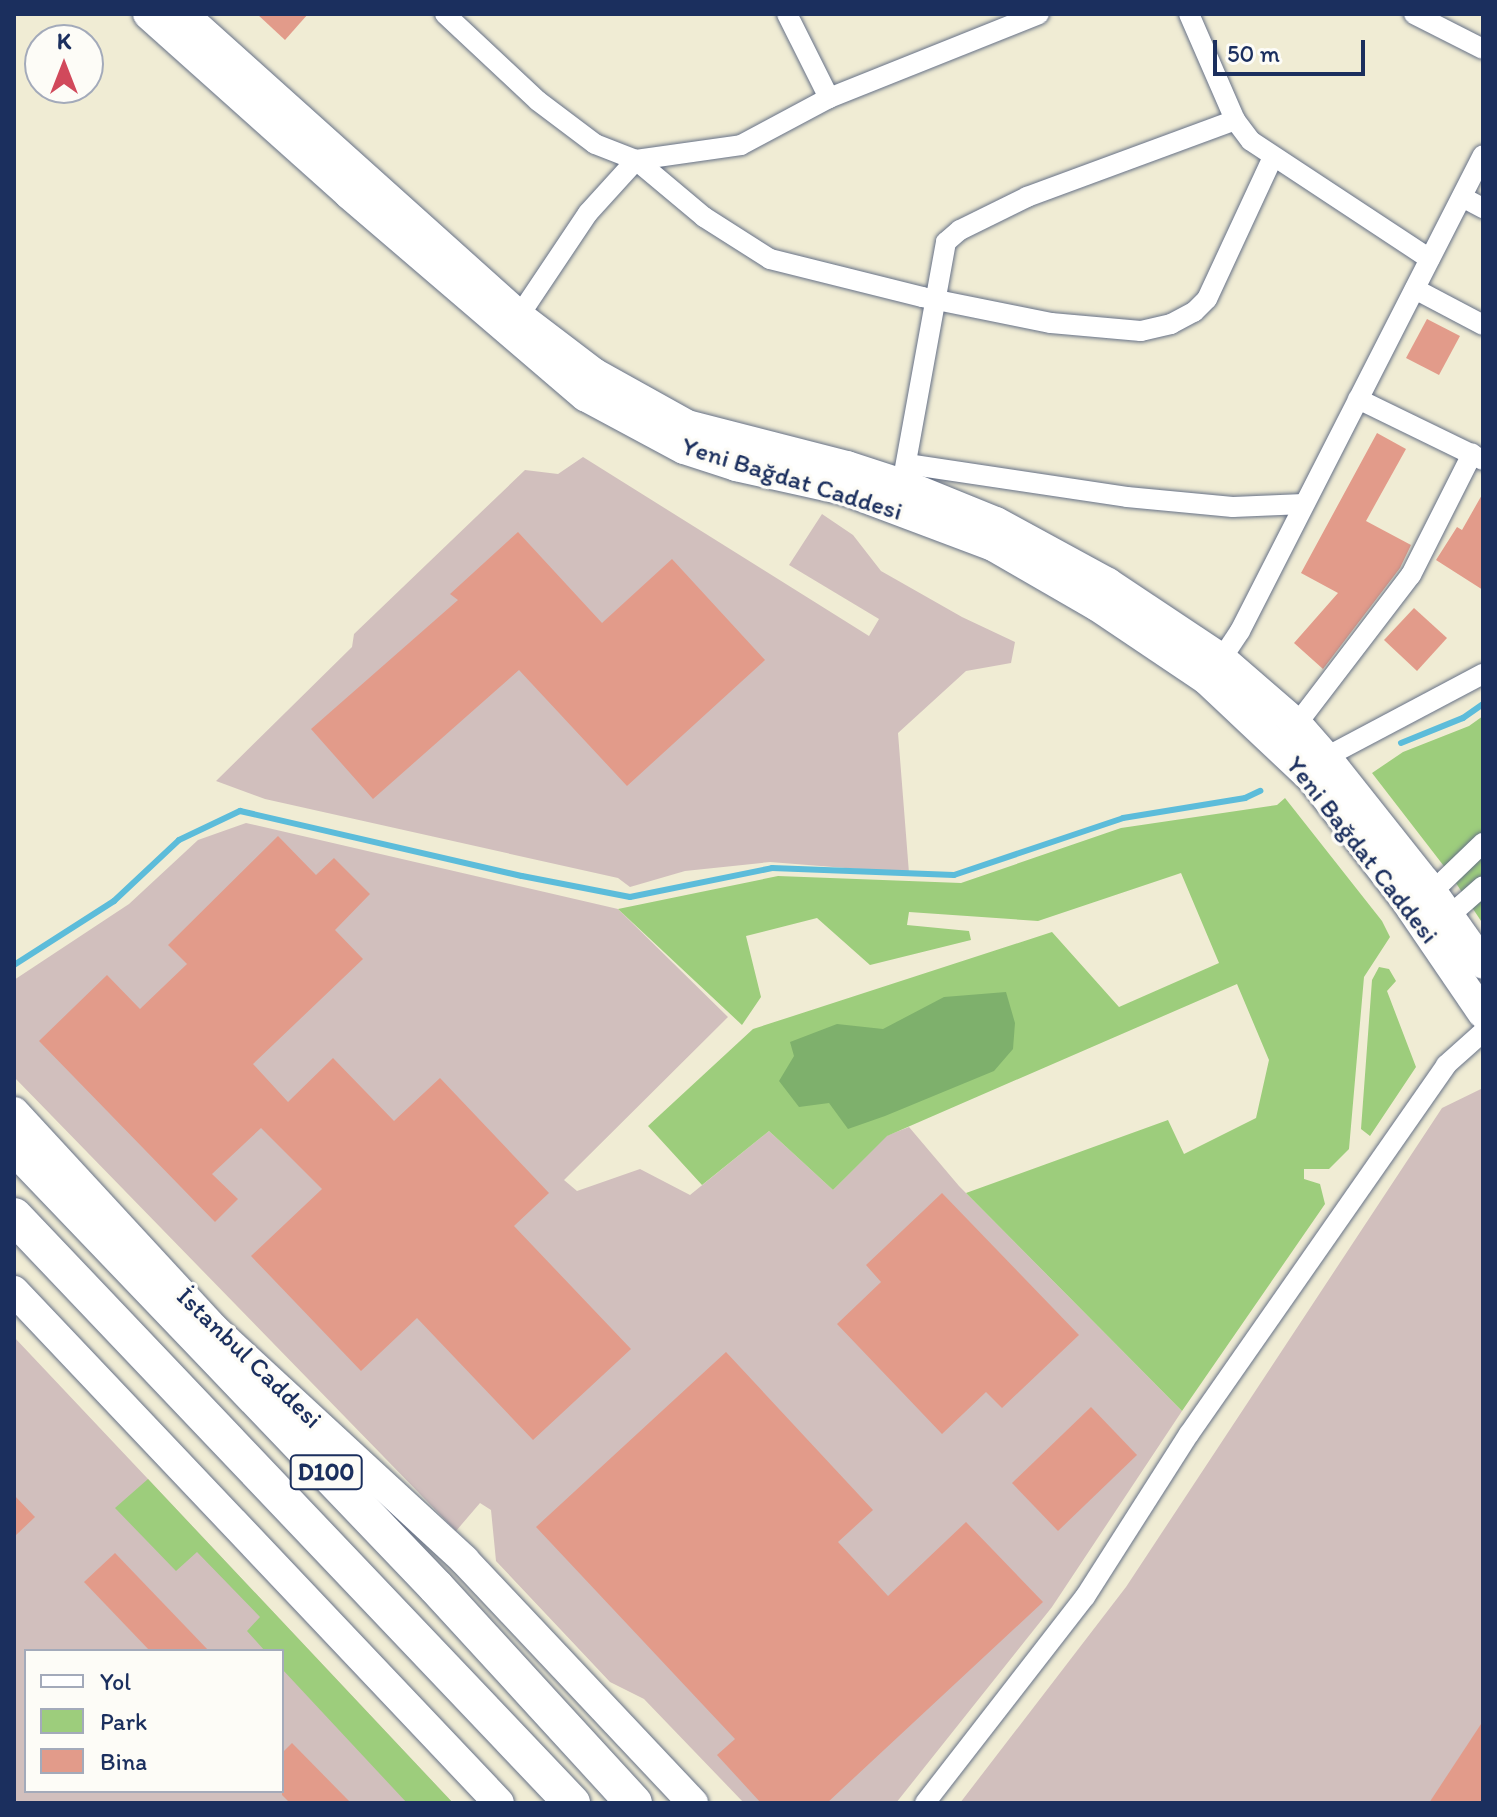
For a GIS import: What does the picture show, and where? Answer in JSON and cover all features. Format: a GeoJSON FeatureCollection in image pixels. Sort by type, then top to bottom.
{"type":"FeatureCollection","features":[{"type":"Feature","properties":{"kind":"highway"},"geometry":{"type":"LineString","coordinates":[[14,1132],[118,1225]]}},
{"type":"Feature","properties":{"kind":"highway","name":"D100"},"geometry":{"type":"LineString","coordinates":[[14,1146],[436,1587],[634,1803]]}},
{"type":"Feature","properties":{"kind":"highway","name":"D100"},"geometry":{"type":"LineString","coordinates":[[14,1216],[572,1803]]}},
{"type":"Feature","properties":{"kind":"main road","name":"Yeni Bağdat Caddesi"},"geometry":{"type":"LineString","coordinates":[[148,14],[383,224],[585,396],[684,449],[736,466],[844,490],[993,546],[1214,669]]}},
{"type":"Feature","properties":{"kind":"main road","name":"Yeni Bağdat Caddesi"},"geometry":{"type":"LineString","coordinates":[[183,14],[519,316],[594,373],[687,425],[905,474],[1108,583],[1214,669],[1288,735],[1326,757],[1483,964]]}},
{"type":"Feature","properties":{"kind":"main road","name":"Yeni Bağdat Caddesi"},"geometry":{"type":"LineString","coordinates":[[1288,735],[1312,779],[1404,898],[1483,1014]]}},
{"type":"Feature","properties":{"kind":"main road","name":"İstanbul Caddesi"},"geometry":{"type":"LineString","coordinates":[[14,1112],[213,1328],[464,1560],[693,1803]]}},
{"type":"Feature","properties":{"kind":"main road"},"geometry":{"type":"LineString","coordinates":[[14,1291],[499,1803]]}},
{"type":"Feature","properties":{"kind":"street"},"geometry":{"type":"LineString","coordinates":[[445,14],[538,101],[595,144],[636,160],[704,217],[770,259],[934,299],[1104,330],[1141,331],[1171,324],[1194,312],[1207,299],[1273,157]]}},
{"type":"Feature","properties":{"kind":"street"},"geometry":{"type":"LineString","coordinates":[[787,14],[829,98]]}},
{"type":"Feature","properties":{"kind":"street"},"geometry":{"type":"LineString","coordinates":[[519,316],[588,213],[636,160],[741,145],[829,98],[1039,14]]}},
{"type":"Feature","properties":{"kind":"street"},"geometry":{"type":"LineString","coordinates":[[1189,14],[1235,120],[1251,141],[1430,259]]}},
{"type":"Feature","properties":{"kind":"street"},"geometry":{"type":"LineString","coordinates":[[1414,14],[1483,49]]}},
{"type":"Feature","properties":{"kind":"street"},"geometry":{"type":"LineString","coordinates":[[1235,120],[1027,197],[960,230],[946,242],[905,474],[1233,507],[1304,504]]}},
{"type":"Feature","properties":{"kind":"street"},"geometry":{"type":"LineString","coordinates":[[1214,669],[1240,631],[1483,155]]}},
{"type":"Feature","properties":{"kind":"street"},"geometry":{"type":"LineString","coordinates":[[1462,197],[1483,208]]}},
{"type":"Feature","properties":{"kind":"street"},"geometry":{"type":"LineString","coordinates":[[1415,289],[1483,325]]}},
{"type":"Feature","properties":{"kind":"street"},"geometry":{"type":"LineString","coordinates":[[1288,735],[1411,575],[1478,457],[1358,399]]}},
{"type":"Feature","properties":{"kind":"street"},"geometry":{"type":"LineString","coordinates":[[1326,757],[1483,674]]}},
{"type":"Feature","properties":{"kind":"street"},"geometry":{"type":"LineString","coordinates":[[1440,904],[1483,843]]}},
{"type":"Feature","properties":{"kind":"street"},"geometry":{"type":"LineString","coordinates":[[1440,904],[1483,886]]}},
{"type":"Feature","properties":{"kind":"street"},"geometry":{"type":"LineString","coordinates":[[925,1803],[1085,1597],[1189,1434],[1446,1065],[1483,1032]]}},
{"type":"Feature","properties":{"kind":"shaded area"},"geometry":{"type":"Polygon","coordinates":[[[583,457],[869,636],[879,619],[789,565],[822,514],[853,535],[881,571],[962,617],[1015,642],[1011,663],[966,671],[898,733],[909,873],[770,862],[685,871],[630,887],[618,878],[265,799],[216,781],[352,647],[354,634],[525,470],[558,474],[583,457]]]}},
{"type":"Feature","properties":{"kind":"shaded area"},"geometry":{"type":"Polygon","coordinates":[[[246,823],[618,909],[728,1017],[564,1180],[577,1191],[640,1169],[690,1195],[769,1131],[833,1190],[886,1136],[909,1127],[959,1186],[1182,1411],[1052,1607],[896,1803],[744,1803],[644,1699],[610,1682],[496,1561],[491,1510],[480,1503],[456,1531],[14,1077],[14,980],[129,904],[198,840],[246,823]]]}},
{"type":"Feature","properties":{"kind":"shaded area"},"geometry":{"type":"Polygon","coordinates":[[[1483,1088],[1483,1803],[960,1803],[1126,1587],[1442,1108],[1483,1088]]]}},
{"type":"Feature","properties":{"kind":"shaded area"},"geometry":{"type":"Polygon","coordinates":[[[14,1337],[453,1803],[14,1803],[14,1337]]]}},
{"type":"Feature","properties":{"kind":"green space"},"geometry":{"type":"Polygon","coordinates":[[[1483,716],[1483,924],[1450,874],[1372,773],[1403,752],[1469,726],[1483,716]]]}},
{"type":"Feature","properties":{"kind":"green space"},"geometry":{"type":"Polygon","coordinates":[[[1285,798],[1382,921],[1390,937],[1364,977],[1349,1149],[1329,1169],[1304,1169],[1304,1179],[1320,1184],[1325,1204],[1182,1411],[966,1193],[1168,1120],[1184,1154],[1256,1118],[1269,1060],[1237,984],[887,1136],[833,1190],[769,1131],[702,1185],[648,1126],[753,1029],[1052,932],[1119,1007],[1219,963],[1181,873],[1038,921],[909,912],[907,925],[969,931],[971,940],[870,965],[817,918],[746,936],[761,997],[742,1025],[618,909],[778,876],[961,883],[1121,828],[1277,805],[1285,798]]]}},
{"type":"Feature","properties":{"kind":"green space"},"geometry":{"type":"Polygon","coordinates":[[[1379,967],[1389,969],[1396,981],[1387,991],[1416,1067],[1370,1136],[1361,1129],[1372,980],[1379,967]]]}},
{"type":"Feature","properties":{"kind":"green space"},"geometry":{"type":"Polygon","coordinates":[[[1006,992],[1015,1023],[1013,1049],[994,1071],[885,1116],[848,1129],[829,1103],[799,1107],[779,1081],[794,1056],[790,1042],[837,1024],[883,1029],[944,997],[1006,992]]]}},
{"type":"Feature","properties":{"kind":"green space"},"geometry":{"type":"Polygon","coordinates":[[[148,1479],[453,1803],[407,1803],[284,1671],[284,1649],[263,1649],[247,1631],[260,1617],[197,1552],[176,1571],[115,1508],[148,1479]]]}},
{"type":"Feature","properties":{"kind":"building"},"geometry":{"type":"Polygon","coordinates":[[[257,14],[308,14],[285,40],[257,14]]]}},
{"type":"Feature","properties":{"kind":"building"},"geometry":{"type":"Polygon","coordinates":[[[1427,319],[1460,336],[1439,375],[1406,358],[1427,319]]]}},
{"type":"Feature","properties":{"kind":"building"},"geometry":{"type":"Polygon","coordinates":[[[1377,433],[1406,449],[1366,521],[1411,545],[1400,568],[1323,669],[1294,643],[1338,593],[1301,573],[1377,433]]]}},
{"type":"Feature","properties":{"kind":"building"},"geometry":{"type":"Polygon","coordinates":[[[1483,493],[1483,590],[1436,560],[1457,527],[1462,530],[1483,493]]]}},
{"type":"Feature","properties":{"kind":"building"},"geometry":{"type":"Polygon","coordinates":[[[518,532],[602,623],[672,559],[765,660],[627,786],[519,670],[373,799],[311,729],[458,600],[450,594],[518,532]]]}},
{"type":"Feature","properties":{"kind":"building"},"geometry":{"type":"Polygon","coordinates":[[[1414,608],[1447,638],[1417,671],[1384,640],[1414,608]]]}},
{"type":"Feature","properties":{"kind":"building"},"geometry":{"type":"Polygon","coordinates":[[[278,836],[316,875],[334,858],[370,894],[335,930],[363,959],[253,1064],[288,1102],[333,1058],[394,1121],[440,1078],[549,1193],[514,1226],[631,1349],[533,1440],[417,1318],[361,1371],[251,1256],[322,1189],[261,1128],[212,1174],[238,1199],[215,1222],[39,1041],[107,975],[140,1009],[187,964],[168,945],[278,836]]]}},
{"type":"Feature","properties":{"kind":"building"},"geometry":{"type":"Polygon","coordinates":[[[942,1193],[1079,1335],[1002,1408],[986,1392],[942,1434],[837,1324],[881,1282],[866,1265],[942,1193]]]}},
{"type":"Feature","properties":{"kind":"building"},"geometry":{"type":"Polygon","coordinates":[[[726,1352],[873,1510],[838,1542],[888,1596],[966,1522],[1043,1602],[827,1803],[761,1803],[717,1755],[735,1739],[536,1527],[726,1352]]]}},
{"type":"Feature","properties":{"kind":"building"},"geometry":{"type":"Polygon","coordinates":[[[1091,1407],[1137,1455],[1058,1531],[1012,1483],[1091,1407]]]}},
{"type":"Feature","properties":{"kind":"building"},"geometry":{"type":"Polygon","coordinates":[[[14,1495],[35,1517],[14,1537],[14,1495]]]}},
{"type":"Feature","properties":{"kind":"building"},"geometry":{"type":"Polygon","coordinates":[[[115,1553],[207,1649],[148,1649],[84,1582],[115,1553]]]}},
{"type":"Feature","properties":{"kind":"building"},"geometry":{"type":"Polygon","coordinates":[[[1483,1721],[1483,1803],[1429,1803],[1483,1721]]]}},
{"type":"Feature","properties":{"kind":"building"},"geometry":{"type":"Polygon","coordinates":[[[292,1743],[351,1803],[290,1803],[282,1795],[284,1751],[292,1743]]]}},
{"type":"Feature","properties":{"kind":"waterway"},"geometry":{"type":"LineString","coordinates":[[1401,743],[1463,718],[1483,704]]}},
{"type":"Feature","properties":{"kind":"waterway"},"geometry":{"type":"LineString","coordinates":[[14,965],[114,901],[179,840],[240,811],[522,876],[630,897],[772,868],[954,875],[1123,818],[1245,798],[1260,791]]}}]}
